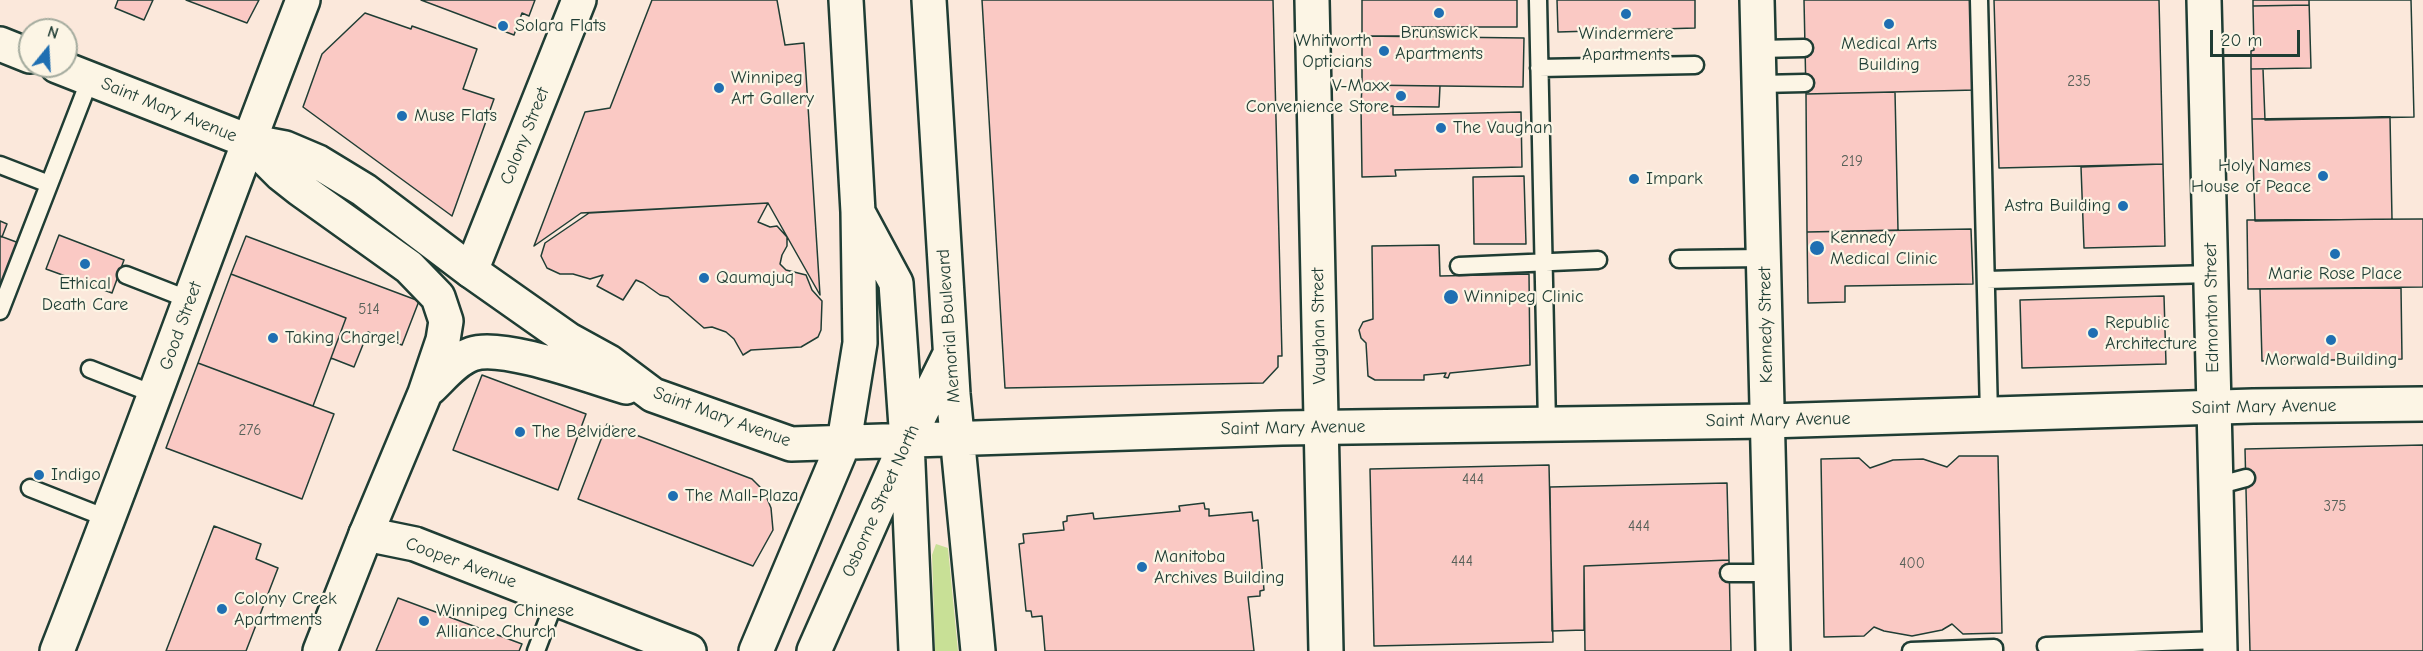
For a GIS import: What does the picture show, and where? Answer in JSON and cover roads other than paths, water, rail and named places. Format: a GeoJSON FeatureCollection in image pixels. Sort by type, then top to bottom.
{"type":"FeatureCollection","features":[{"type":"Feature","properties":{"kind":"main road","name":"Good Street"},"geometry":{"type":"LineString","coordinates":[[57,651],[156,395],[248,141],[303,0]]}},
{"type":"Feature","properties":{"kind":"main road","name":"Colony Street"},"geometry":{"type":"LineString","coordinates":[[471,271],[579,0]]}},
{"type":"Feature","properties":{"kind":"main road"},"geometry":{"type":"LineString","coordinates":[[756,651],[844,442],[860,343],[858,212],[846,0]]}},
{"type":"Feature","properties":{"kind":"main road","name":"Memorial Boulevard"},"geometry":{"type":"LineString","coordinates":[[929,0],[957,439],[978,651]]}},
{"type":"Feature","properties":{"kind":"main road","name":"Vaughan Street"},"geometry":{"type":"LineString","coordinates":[[1312,0],[1326,651]]}},
{"type":"Feature","properties":{"kind":"main road","name":"Kennedy Street"},"geometry":{"type":"LineString","coordinates":[[1757,0],[1773,651]]}},
{"type":"Feature","properties":{"kind":"main road","name":"Edmonton Street"},"geometry":{"type":"LineString","coordinates":[[2204,0],[2214,408],[2231,482],[2220,646]]}},
{"type":"Feature","properties":{"kind":"main road"},"geometry":{"type":"LineString","coordinates":[[0,44],[18,51]]}},
{"type":"Feature","properties":{"kind":"main road","name":"Saint Mary Avenue"},"geometry":{"type":"LineString","coordinates":[[78,74],[248,141],[285,148],[318,162],[364,190],[471,271],[569,340],[609,362],[653,395],[790,444],[1322,427],[1768,421],[2423,404]]}},
{"type":"Feature","properties":{"kind":"main road","name":"Saint Mary Avenue"},"geometry":{"type":"LineString","coordinates":[[248,141],[294,184],[426,282],[438,297],[446,321],[443,340],[425,393]]}},
{"type":"Feature","properties":{"kind":"main road"},"geometry":{"type":"LineString","coordinates":[[858,212],[896,283],[907,441],[916,651]]}},
{"type":"Feature","properties":{"kind":"main road"},"geometry":{"type":"LineString","coordinates":[[320,651],[425,393],[456,363],[469,354],[483,350],[517,355],[653,395]]}},
{"type":"Feature","properties":{"kind":"main road","name":"Osborne Street North"},"geometry":{"type":"LineString","coordinates":[[814,651],[907,441],[951,353]]}},
{"type":"Feature","properties":{"kind":"main road","name":"Cooper Avenue"},"geometry":{"type":"LineString","coordinates":[[366,534],[415,544],[689,651]]}},
{"type":"Feature","properties":{"kind":"lane"},"geometry":{"type":"LineString","coordinates":[[1538,0],[1547,424]]}},
{"type":"Feature","properties":{"kind":"lane"},"geometry":{"type":"LineString","coordinates":[[1979,0],[1989,414]]}},
{"type":"Feature","properties":{"kind":"lane"},"geometry":{"type":"LineString","coordinates":[[1759,49],[1804,48]]}},
{"type":"Feature","properties":{"kind":"lane"},"geometry":{"type":"LineString","coordinates":[[1539,68],[1695,65]]}},
{"type":"Feature","properties":{"kind":"lane"},"geometry":{"type":"LineString","coordinates":[[0,311],[90,79]]}},
{"type":"Feature","properties":{"kind":"lane"},"geometry":{"type":"LineString","coordinates":[[1760,84],[1805,83]]}},
{"type":"Feature","properties":{"kind":"lane"},"geometry":{"type":"LineString","coordinates":[[0,165],[49,184]]}},
{"type":"Feature","properties":{"kind":"lane"},"geometry":{"type":"LineString","coordinates":[[1679,259],[1764,258]]}},
{"type":"Feature","properties":{"kind":"lane"},"geometry":{"type":"LineString","coordinates":[[1458,266],[1599,260]]}},
{"type":"Feature","properties":{"kind":"lane"},"geometry":{"type":"LineString","coordinates":[[1986,280],[2211,274]]}},
{"type":"Feature","properties":{"kind":"lane"},"geometry":{"type":"LineString","coordinates":[[126,275],[190,300]]}},
{"type":"Feature","properties":{"kind":"lane"},"geometry":{"type":"LineString","coordinates":[[90,369],[156,395]]}},
{"type":"Feature","properties":{"kind":"lane"},"geometry":{"type":"LineString","coordinates":[[30,488],[109,519]]}},
{"type":"Feature","properties":{"kind":"lane"},"geometry":{"type":"LineString","coordinates":[[1729,573],[1771,573]]}},
{"type":"Feature","properties":{"kind":"lane"},"geometry":{"type":"LineString","coordinates":[[536,651],[556,598]]}},
{"type":"Feature","properties":{"kind":"lane"},"geometry":{"type":"LineString","coordinates":[[2046,646],[2220,646]]}},
{"type":"Feature","properties":{"kind":"lane"},"geometry":{"type":"LineString","coordinates":[[1911,651],[1994,648],[1994,651]]}},
{"type":"Feature","properties":{"kind":"place","name":"Brunswick Apartments"},"geometry":{"type":"Point","coordinates":[1439,13]}},
{"type":"Feature","properties":{"kind":"place","name":"Windermere Apartments"},"geometry":{"type":"Point","coordinates":[1626,14]}},
{"type":"Feature","properties":{"kind":"place","name":"Medical Arts Building"},"geometry":{"type":"Point","coordinates":[1889,24]}},
{"type":"Feature","properties":{"kind":"place","name":"Solara Flats"},"geometry":{"type":"Point","coordinates":[503,26]}},
{"type":"Feature","properties":{"kind":"place","name":"Whitworth Opticians"},"geometry":{"type":"Point","coordinates":[1384,51]}},
{"type":"Feature","properties":{"kind":"place","name":"Winnipeg Art Gallery"},"geometry":{"type":"Point","coordinates":[719,88]}},
{"type":"Feature","properties":{"kind":"place","name":"V-Maxx Convenience Store"},"geometry":{"type":"Point","coordinates":[1401,96]}},
{"type":"Feature","properties":{"kind":"place","name":"Muse Flats"},"geometry":{"type":"Point","coordinates":[402,116]}},
{"type":"Feature","properties":{"kind":"place","name":"The Vaughan"},"geometry":{"type":"Point","coordinates":[1441,128]}},
{"type":"Feature","properties":{"kind":"place","name":"Holy Names House of Peace"},"geometry":{"type":"Point","coordinates":[2323,176]}},
{"type":"Feature","properties":{"kind":"place","name":"Impark"},"geometry":{"type":"Point","coordinates":[1634,179]}},
{"type":"Feature","properties":{"kind":"place","name":"Astra Building"},"geometry":{"type":"Point","coordinates":[2123,206]}},
{"type":"Feature","properties":{"kind":"place","name":"Kennedy Medical Clinic"},"geometry":{"type":"Point","coordinates":[1817,248]}},
{"type":"Feature","properties":{"kind":"place","name":"Marie Rose Place"},"geometry":{"type":"Point","coordinates":[2335,254]}},
{"type":"Feature","properties":{"kind":"place","name":"Ethical Death Care"},"geometry":{"type":"Point","coordinates":[85,264]}},
{"type":"Feature","properties":{"kind":"place","name":"Qaumajuq"},"geometry":{"type":"Point","coordinates":[704,278]}},
{"type":"Feature","properties":{"kind":"place","name":"Winnipeg Clinic"},"geometry":{"type":"Point","coordinates":[1451,297]}},
{"type":"Feature","properties":{"kind":"place","name":"Republic Architecture"},"geometry":{"type":"Point","coordinates":[2093,333]}},
{"type":"Feature","properties":{"kind":"place","name":"Taking Charge!"},"geometry":{"type":"Point","coordinates":[273,338]}},
{"type":"Feature","properties":{"kind":"place","name":"Morwald Building"},"geometry":{"type":"Point","coordinates":[2331,340]}},
{"type":"Feature","properties":{"kind":"place","name":"The Belvidere"},"geometry":{"type":"Point","coordinates":[520,432]}},
{"type":"Feature","properties":{"kind":"place","name":"Indigo"},"geometry":{"type":"Point","coordinates":[39,475]}},
{"type":"Feature","properties":{"kind":"place","name":"The Mall-Plaza"},"geometry":{"type":"Point","coordinates":[673,496]}},
{"type":"Feature","properties":{"kind":"place","name":"Manitoba Archives Building"},"geometry":{"type":"Point","coordinates":[1142,567]}},
{"type":"Feature","properties":{"kind":"place","name":"Colony Creek Apartments"},"geometry":{"type":"Point","coordinates":[222,609]}},
{"type":"Feature","properties":{"kind":"place","name":"Winnipeg Chinese Alliance Church"},"geometry":{"type":"Point","coordinates":[424,621]}}]}
